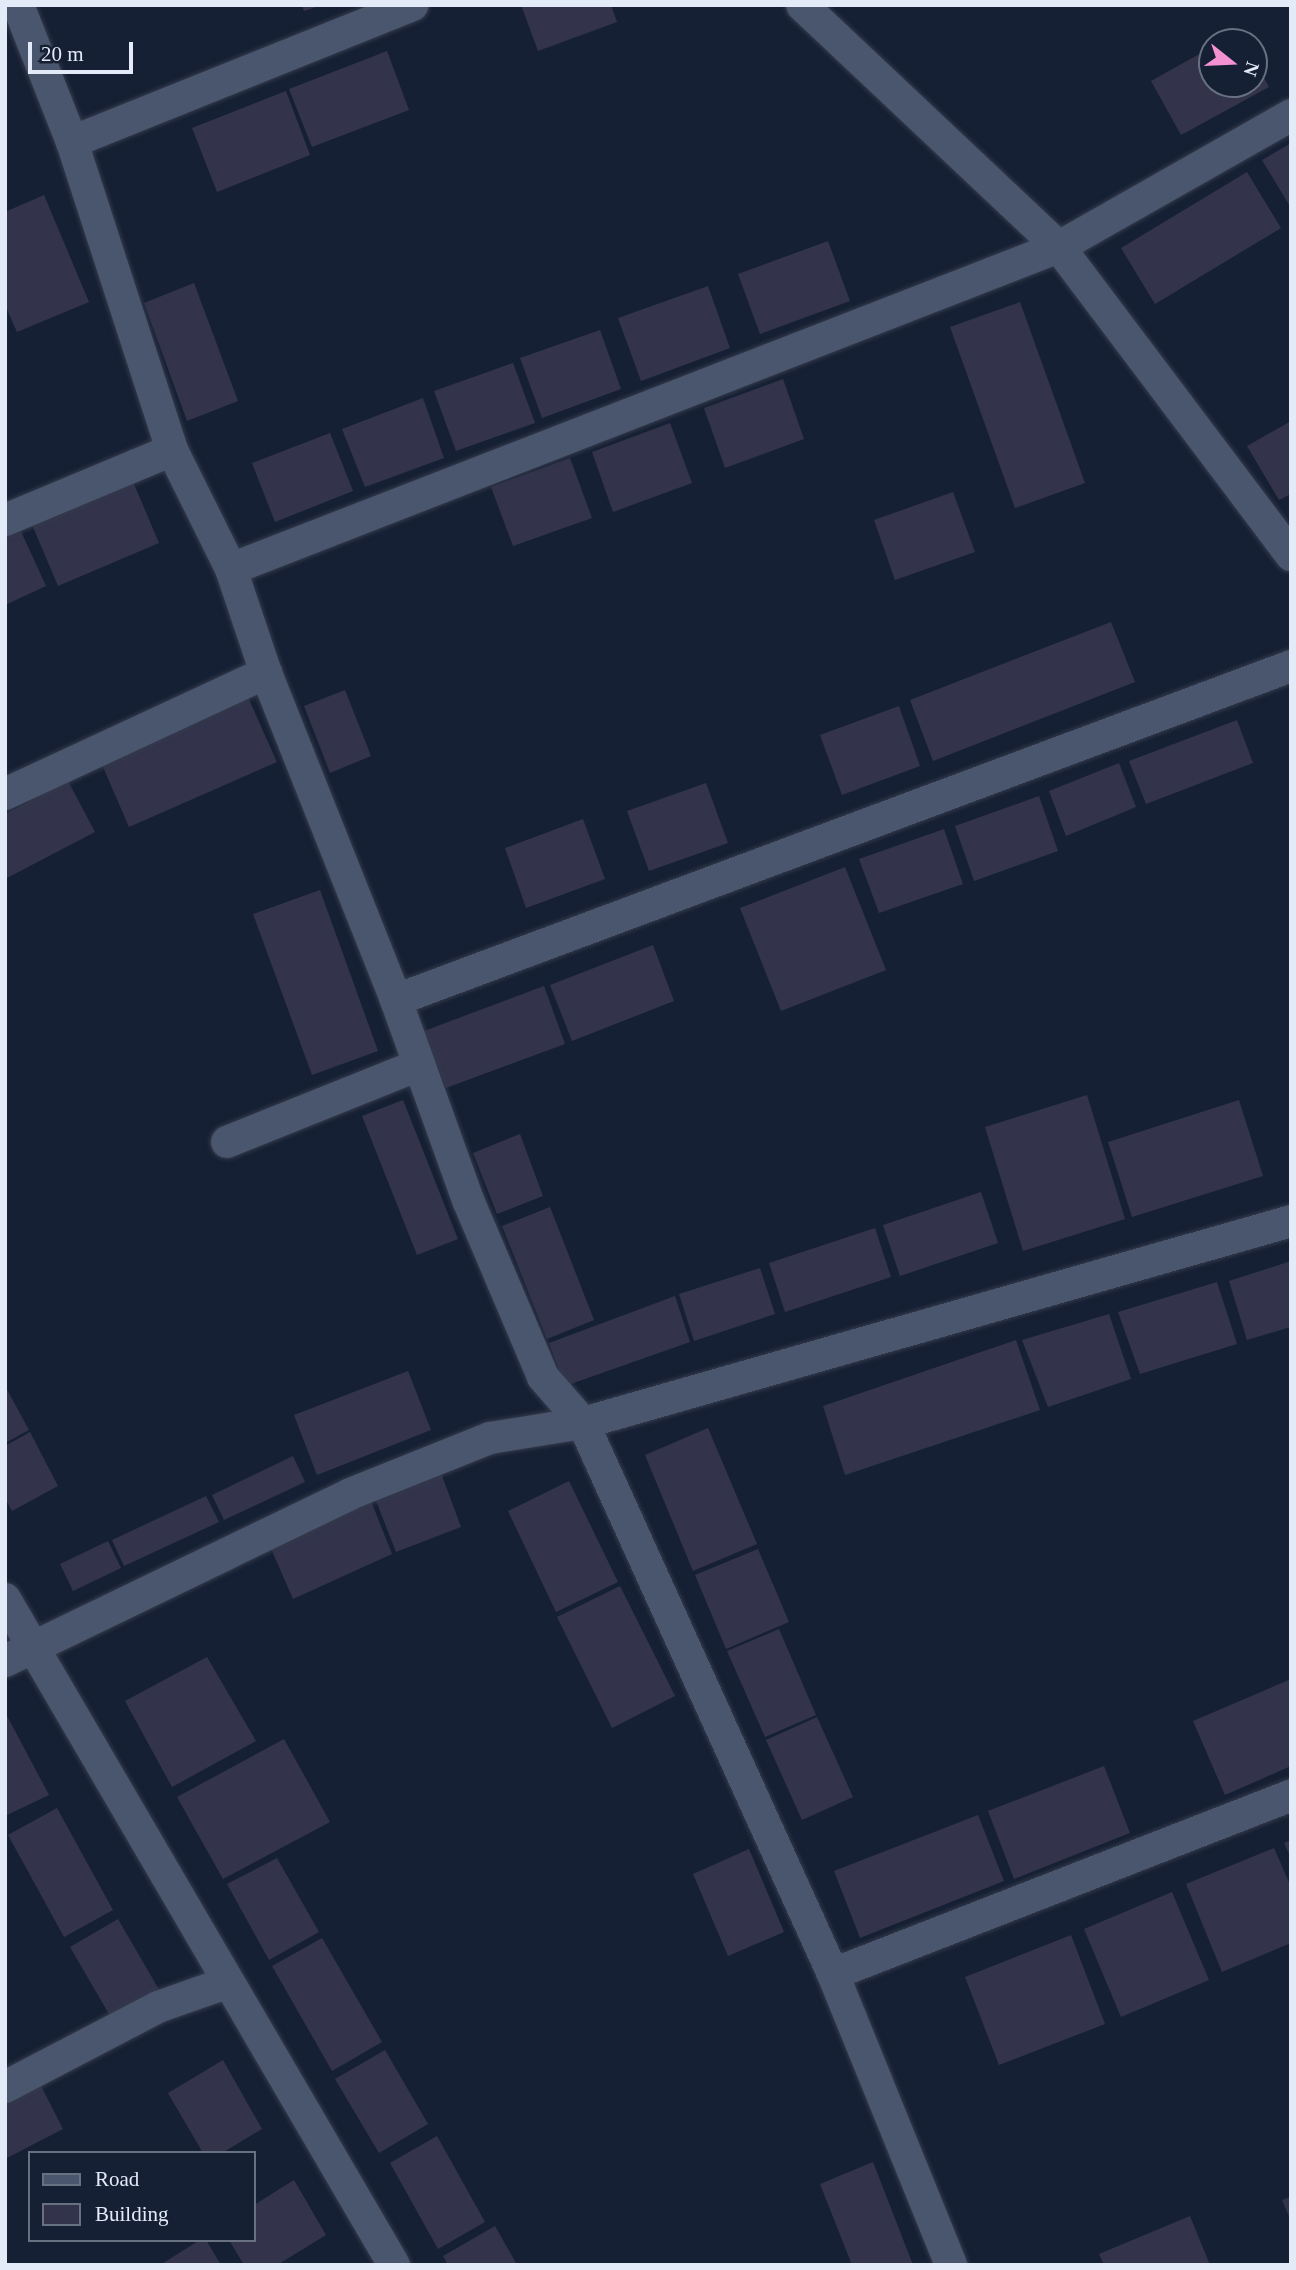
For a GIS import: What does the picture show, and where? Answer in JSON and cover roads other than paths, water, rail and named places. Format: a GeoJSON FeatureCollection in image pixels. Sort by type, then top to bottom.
{"type":"FeatureCollection","features":[{"type":"Feature","properties":{"kind":"street"},"geometry":{"type":"LineString","coordinates":[[18,5],[72,142],[172,450],[231,569],[266,673],[396,1000],[468,1200],[543,1377],[583,1423],[833,1974],[951,2265]]}},
{"type":"Feature","properties":{"kind":"street"},"geometry":{"type":"LineString","coordinates":[[72,142],[413,5]]}},
{"type":"Feature","properties":{"kind":"street"},"geometry":{"type":"LineString","coordinates":[[802,5],[1059,247],[1291,555]]}},
{"type":"Feature","properties":{"kind":"street"},"geometry":{"type":"LineString","coordinates":[[231,569],[1059,247],[1291,115]]}},
{"type":"Feature","properties":{"kind":"street"},"geometry":{"type":"LineString","coordinates":[[5,520],[172,450]]}},
{"type":"Feature","properties":{"kind":"street"},"geometry":{"type":"LineString","coordinates":[[396,1000],[1291,666]]}},
{"type":"Feature","properties":{"kind":"street"},"geometry":{"type":"LineString","coordinates":[[5,794],[266,673]]}},
{"type":"Feature","properties":{"kind":"street"},"geometry":{"type":"LineString","coordinates":[[227,1142],[419,1065]]}},
{"type":"Feature","properties":{"kind":"street"},"geometry":{"type":"LineString","coordinates":[[5,1661],[350,1493],[490,1438],[583,1423],[1291,1221]]}},
{"type":"Feature","properties":{"kind":"street"},"geometry":{"type":"LineString","coordinates":[[5,1599],[226,1983],[394,2265]]}},
{"type":"Feature","properties":{"kind":"street"},"geometry":{"type":"LineString","coordinates":[[833,1974],[1291,1795]]}},
{"type":"Feature","properties":{"kind":"street"},"geometry":{"type":"LineString","coordinates":[[5,2087],[158,2007],[226,1983]]}}]}
